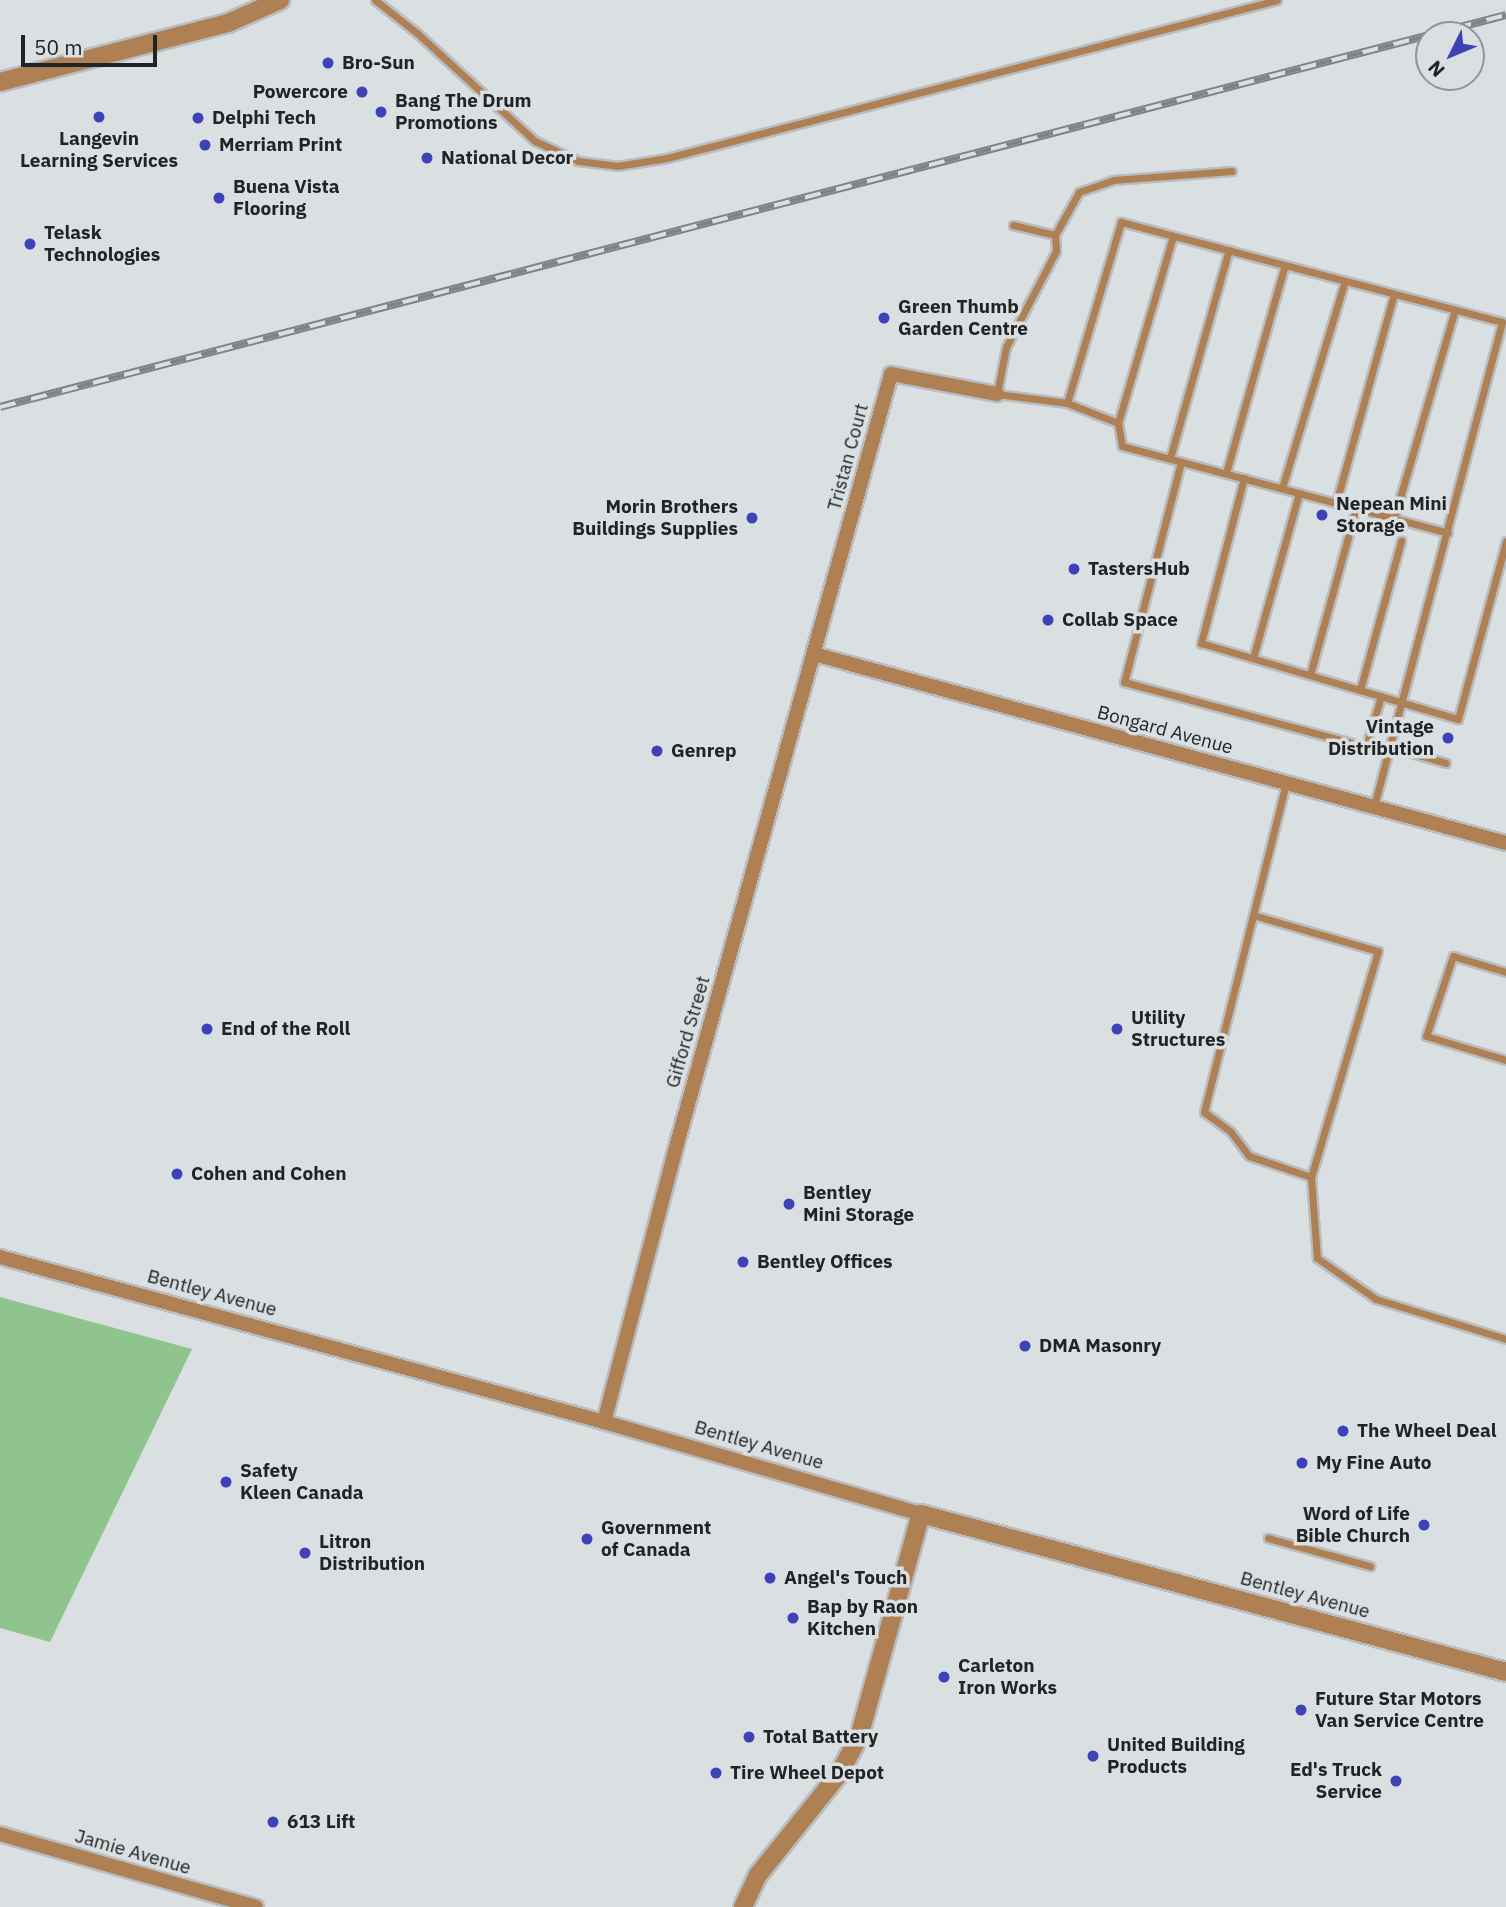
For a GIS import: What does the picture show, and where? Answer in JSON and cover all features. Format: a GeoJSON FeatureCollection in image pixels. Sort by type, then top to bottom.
{"type":"FeatureCollection","features":[{"type":"Feature","properties":{"kind":"street"},"geometry":{"type":"LineString","coordinates":[[0,82],[228,23],[281,0]]}},
{"type":"Feature","properties":{"kind":"street","name":"Tristan Court"},"geometry":{"type":"LineString","coordinates":[[814,654],[891,374],[996,394]]}},
{"type":"Feature","properties":{"kind":"street","name":"Bongard Avenue"},"geometry":{"type":"LineString","coordinates":[[814,654],[1506,843]]}},
{"type":"Feature","properties":{"kind":"street","name":"Gifford Street"},"geometry":{"type":"LineString","coordinates":[[604,1422],[675,1151],[814,654]]}},
{"type":"Feature","properties":{"kind":"street","name":"Bentley Avenue"},"geometry":{"type":"LineString","coordinates":[[0,1257],[604,1422],[921,1514],[1506,1672]]}},
{"type":"Feature","properties":{"kind":"street"},"geometry":{"type":"LineString","coordinates":[[743,1907],[758,1875],[839,1774],[859,1737],[921,1514]]}},
{"type":"Feature","properties":{"kind":"street","name":"Jamie Avenue"},"geometry":{"type":"LineString","coordinates":[[0,1834],[256,1907]]}},
{"type":"Feature","properties":{"kind":"lane"},"geometry":{"type":"LineString","coordinates":[[375,0],[417,33],[535,141],[578,161],[617,166],[667,159],[1277,0]]}},
{"type":"Feature","properties":{"kind":"lane"},"geometry":{"type":"LineString","coordinates":[[1118,423],[1067,403],[996,394],[1006,347],[1056,251],[1055,235],[1079,192],[1090,188],[1113,180],[1232,171]]}},
{"type":"Feature","properties":{"kind":"lane"},"geometry":{"type":"LineString","coordinates":[[1067,403],[1121,222],[1504,323],[1404,703],[1374,806]]}},
{"type":"Feature","properties":{"kind":"lane"},"geometry":{"type":"LineString","coordinates":[[1013,225],[1055,235]]}},
{"type":"Feature","properties":{"kind":"lane"},"geometry":{"type":"LineString","coordinates":[[1173,236],[1118,423],[1122,446],[1448,533]]}},
{"type":"Feature","properties":{"kind":"lane"},"geometry":{"type":"LineString","coordinates":[[1170,458],[1229,250]]}},
{"type":"Feature","properties":{"kind":"lane"},"geometry":{"type":"LineString","coordinates":[[1226,473],[1285,265]]}},
{"type":"Feature","properties":{"kind":"lane"},"geometry":{"type":"LineString","coordinates":[[1282,488],[1345,281]]}},
{"type":"Feature","properties":{"kind":"lane"},"geometry":{"type":"LineString","coordinates":[[1336,503],[1394,294]]}},
{"type":"Feature","properties":{"kind":"lane"},"geometry":{"type":"LineString","coordinates":[[1394,518],[1455,310]]}},
{"type":"Feature","properties":{"kind":"lane"},"geometry":{"type":"LineString","coordinates":[[1181,461],[1124,682],[1366,747],[1381,696]]}},
{"type":"Feature","properties":{"kind":"lane"},"geometry":{"type":"LineString","coordinates":[[1244,478],[1202,643],[1458,719],[1506,541]]}},
{"type":"Feature","properties":{"kind":"lane"},"geometry":{"type":"LineString","coordinates":[[1253,658],[1299,493]]}},
{"type":"Feature","properties":{"kind":"lane"},"geometry":{"type":"LineString","coordinates":[[1310,675],[1356,508]]}},
{"type":"Feature","properties":{"kind":"lane"},"geometry":{"type":"LineString","coordinates":[[1360,690],[1401,541]]}},
{"type":"Feature","properties":{"kind":"lane"},"geometry":{"type":"LineString","coordinates":[[1391,747],[1446,763]]}},
{"type":"Feature","properties":{"kind":"lane"},"geometry":{"type":"LineString","coordinates":[[1286,783],[1204,1112],[1230,1130],[1249,1156],[1311,1177]]}},
{"type":"Feature","properties":{"kind":"lane"},"geometry":{"type":"LineString","coordinates":[[1253,915],[1378,951],[1311,1177],[1317,1258],[1376,1299],[1506,1339]]}},
{"type":"Feature","properties":{"kind":"lane"},"geometry":{"type":"LineString","coordinates":[[1506,972],[1453,956],[1426,1036],[1506,1060]]}},
{"type":"Feature","properties":{"kind":"lane"},"geometry":{"type":"LineString","coordinates":[[1268,1538],[1370,1566]]}},
{"type":"Feature","properties":{"kind":"green space"},"geometry":{"type":"Polygon","coordinates":[[[0,1297],[192,1349],[50,1642],[0,1628],[0,1297]]]}},
{"type":"Feature","properties":{"kind":"railway"},"geometry":{"type":"LineString","coordinates":[[0,407],[1506,15]]}},
{"type":"Feature","properties":{"kind":"place","name":"Bro-Sun"},"geometry":{"type":"Point","coordinates":[328,63]}},
{"type":"Feature","properties":{"kind":"place","name":"Powercore"},"geometry":{"type":"Point","coordinates":[362,92]}},
{"type":"Feature","properties":{"kind":"place","name":"Bang The Drum Promotions"},"geometry":{"type":"Point","coordinates":[381,112]}},
{"type":"Feature","properties":{"kind":"place","name":"Langevin Learning Services"},"geometry":{"type":"Point","coordinates":[99,117]}},
{"type":"Feature","properties":{"kind":"place","name":"Delphi Tech"},"geometry":{"type":"Point","coordinates":[198,118]}},
{"type":"Feature","properties":{"kind":"place","name":"Merriam Print"},"geometry":{"type":"Point","coordinates":[205,145]}},
{"type":"Feature","properties":{"kind":"place","name":"National Decor"},"geometry":{"type":"Point","coordinates":[427,158]}},
{"type":"Feature","properties":{"kind":"place","name":"Buena Vista Flooring"},"geometry":{"type":"Point","coordinates":[219,198]}},
{"type":"Feature","properties":{"kind":"place","name":"Telask Technologies"},"geometry":{"type":"Point","coordinates":[30,244]}},
{"type":"Feature","properties":{"kind":"place","name":"Green Thumb Garden Centre"},"geometry":{"type":"Point","coordinates":[884,318]}},
{"type":"Feature","properties":{"kind":"place","name":"Nepean Mini Storage"},"geometry":{"type":"Point","coordinates":[1322,515]}},
{"type":"Feature","properties":{"kind":"place","name":"Morin Brothers Buildings Supplies"},"geometry":{"type":"Point","coordinates":[752,518]}},
{"type":"Feature","properties":{"kind":"place","name":"TastersHub"},"geometry":{"type":"Point","coordinates":[1074,569]}},
{"type":"Feature","properties":{"kind":"place","name":"Collab Space"},"geometry":{"type":"Point","coordinates":[1048,620]}},
{"type":"Feature","properties":{"kind":"place","name":"Vintage Distribution"},"geometry":{"type":"Point","coordinates":[1448,738]}},
{"type":"Feature","properties":{"kind":"place","name":"Genrep"},"geometry":{"type":"Point","coordinates":[657,751]}},
{"type":"Feature","properties":{"kind":"place","name":"End of the Roll"},"geometry":{"type":"Point","coordinates":[207,1029]}},
{"type":"Feature","properties":{"kind":"place","name":"Utility Structures"},"geometry":{"type":"Point","coordinates":[1117,1029]}},
{"type":"Feature","properties":{"kind":"place","name":"Cohen and Cohen"},"geometry":{"type":"Point","coordinates":[177,1174]}},
{"type":"Feature","properties":{"kind":"place","name":"Bentley Mini Storage"},"geometry":{"type":"Point","coordinates":[789,1204]}},
{"type":"Feature","properties":{"kind":"place","name":"Bentley Offices"},"geometry":{"type":"Point","coordinates":[743,1262]}},
{"type":"Feature","properties":{"kind":"place","name":"DMA Masonry"},"geometry":{"type":"Point","coordinates":[1025,1346]}},
{"type":"Feature","properties":{"kind":"place","name":"The Wheel Deal"},"geometry":{"type":"Point","coordinates":[1343,1431]}},
{"type":"Feature","properties":{"kind":"place","name":"My Fine Auto"},"geometry":{"type":"Point","coordinates":[1302,1463]}},
{"type":"Feature","properties":{"kind":"place","name":"Safety Kleen Canada"},"geometry":{"type":"Point","coordinates":[226,1482]}},
{"type":"Feature","properties":{"kind":"place","name":"Word of Life Bible Church"},"geometry":{"type":"Point","coordinates":[1424,1525]}},
{"type":"Feature","properties":{"kind":"place","name":"Government of Canada"},"geometry":{"type":"Point","coordinates":[587,1539]}},
{"type":"Feature","properties":{"kind":"place","name":"Litron Distribution"},"geometry":{"type":"Point","coordinates":[305,1553]}},
{"type":"Feature","properties":{"kind":"place","name":"Angel's Touch"},"geometry":{"type":"Point","coordinates":[770,1578]}},
{"type":"Feature","properties":{"kind":"place","name":"Bap by Raon Kitchen"},"geometry":{"type":"Point","coordinates":[793,1618]}},
{"type":"Feature","properties":{"kind":"place","name":"Carleton Iron Works"},"geometry":{"type":"Point","coordinates":[944,1677]}},
{"type":"Feature","properties":{"kind":"place","name":"Future Star Motors Van Service Centre"},"geometry":{"type":"Point","coordinates":[1301,1710]}},
{"type":"Feature","properties":{"kind":"place","name":"Total Battery"},"geometry":{"type":"Point","coordinates":[749,1737]}},
{"type":"Feature","properties":{"kind":"place","name":"United Building Products"},"geometry":{"type":"Point","coordinates":[1093,1756]}},
{"type":"Feature","properties":{"kind":"place","name":"Tire Wheel Depot"},"geometry":{"type":"Point","coordinates":[716,1773]}},
{"type":"Feature","properties":{"kind":"place","name":"Ed's Truck Service"},"geometry":{"type":"Point","coordinates":[1396,1781]}},
{"type":"Feature","properties":{"kind":"place","name":"613 Lift"},"geometry":{"type":"Point","coordinates":[273,1822]}}]}
